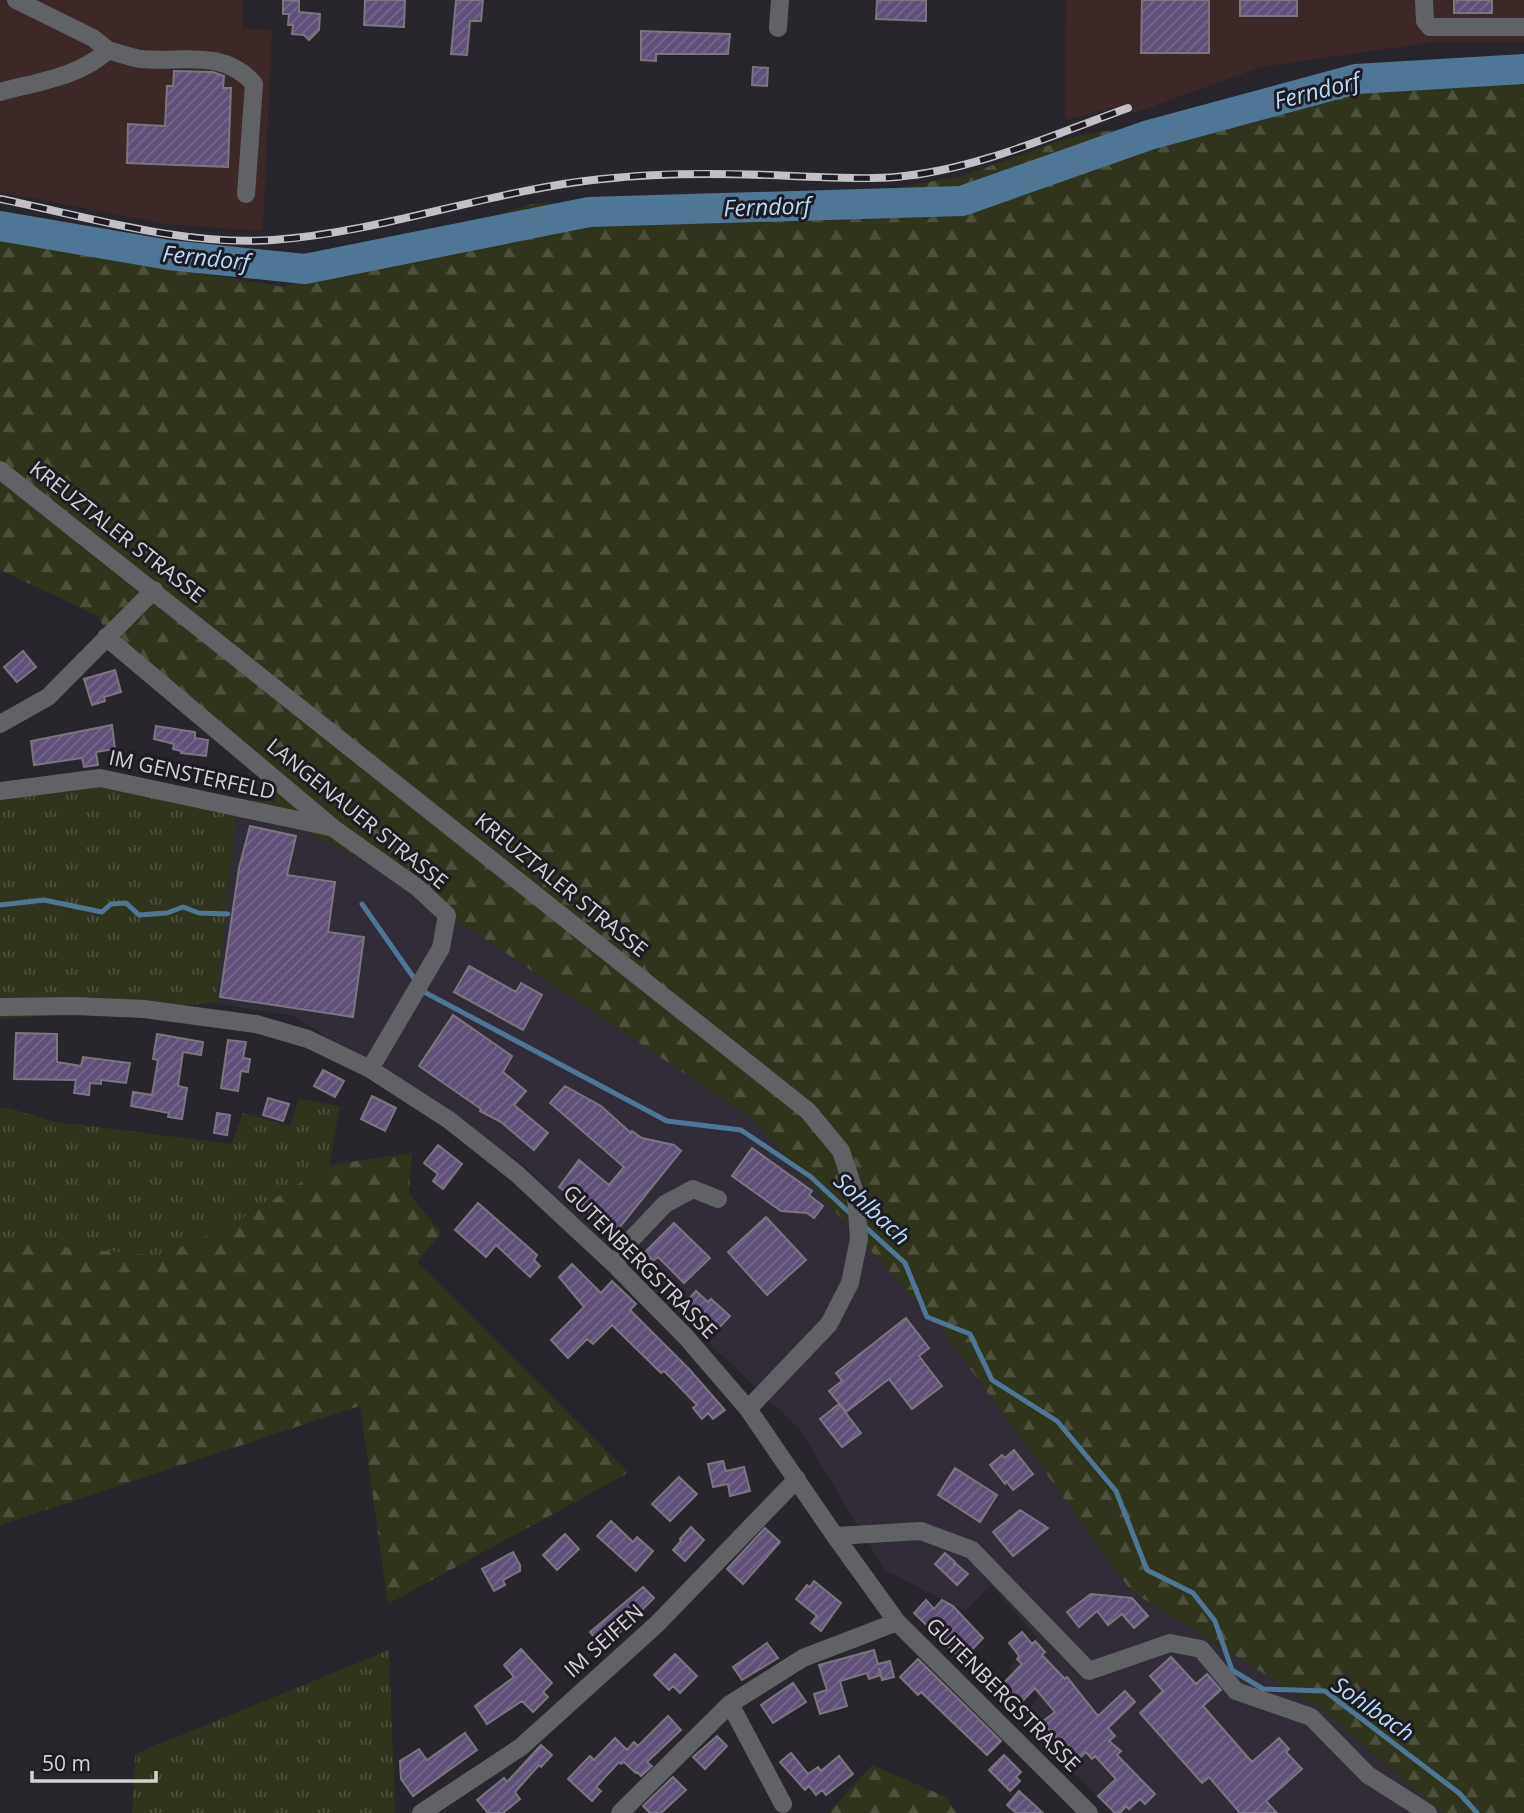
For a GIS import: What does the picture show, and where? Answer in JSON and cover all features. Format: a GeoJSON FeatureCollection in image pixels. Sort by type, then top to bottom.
{"type":"FeatureCollection","features":[{"type":"Feature","properties":{"kind":"street"},"geometry":{"type":"LineString","coordinates":[[16,0],[93,38],[108,50],[139,59],[213,60],[231,64],[244,72],[254,84],[246,194]]}},
{"type":"Feature","properties":{"kind":"street"},"geometry":{"type":"LineString","coordinates":[[779,28],[780,0]]}},
{"type":"Feature","properties":{"kind":"street"},"geometry":{"type":"LineString","coordinates":[[1424,0],[1425,21],[1430,27],[1524,27]]}},
{"type":"Feature","properties":{"kind":"street"},"geometry":{"type":"LineString","coordinates":[[0,92],[93,64],[108,50]]}},
{"type":"Feature","properties":{"kind":"street","name":"KREUZTALER STRASSE"},"geometry":{"type":"LineString","coordinates":[[5,473],[808,1111],[842,1151],[856,1196],[859,1239],[850,1283],[829,1324],[748,1409]]}},
{"type":"Feature","properties":{"kind":"street"},"geometry":{"type":"LineString","coordinates":[[0,724],[48,697],[154,590]]}},
{"type":"Feature","properties":{"kind":"street","name":"LANGENAUER STRASSE"},"geometry":{"type":"LineString","coordinates":[[106,637],[333,828],[418,888],[447,915],[441,948],[370,1069]]}},
{"type":"Feature","properties":{"kind":"street","name":"IM GENSTERFELD"},"geometry":{"type":"LineString","coordinates":[[0,791],[100,778],[333,828]]}},
{"type":"Feature","properties":{"kind":"street","name":"GUTENBERGSTRASSE"},"geometry":{"type":"LineString","coordinates":[[0,1007],[144,1009],[256,1024],[308,1039],[370,1069],[449,1120],[516,1173],[615,1265],[686,1337],[748,1409],[897,1622],[1089,1813]]}},
{"type":"Feature","properties":{"kind":"street"},"geometry":{"type":"LineString","coordinates":[[615,1265],[627,1244],[665,1204],[693,1189],[718,1199]]}},
{"type":"Feature","properties":{"kind":"street","name":"IM SEIFEN"},"geometry":{"type":"LineString","coordinates":[[421,1813],[521,1747],[657,1625],[797,1479]]}},
{"type":"Feature","properties":{"kind":"street"},"geometry":{"type":"LineString","coordinates":[[835,1536],[920,1531],[972,1550],[1089,1671],[1170,1643],[1201,1649],[1236,1691],[1311,1717],[1368,1775],[1428,1813]]}},
{"type":"Feature","properties":{"kind":"street"},"geometry":{"type":"LineString","coordinates":[[620,1813],[730,1704],[803,1658],[897,1622]]}},
{"type":"Feature","properties":{"kind":"street"},"geometry":{"type":"LineString","coordinates":[[730,1704],[783,1804]]}},
{"type":"Feature","properties":{"kind":"shaded area"},"geometry":{"type":"Polygon","coordinates":[[[0,0],[243,0],[242,28],[272,30],[263,231],[165,224],[0,192],[0,0]]]}},
{"type":"Feature","properties":{"kind":"shaded area"},"geometry":{"type":"Polygon","coordinates":[[[1066,0],[1524,0],[1524,42],[1435,42],[1261,67],[1132,114],[1131,103],[1065,120],[1066,0]]]}},
{"type":"Feature","properties":{"kind":"shaded area"},"geometry":{"type":"Polygon","coordinates":[[[236,817],[302,829],[378,867],[752,1119],[943,1331],[1131,1591],[1321,1709],[1442,1813],[1114,1813],[1021,1720],[1038,1696],[1010,1667],[1037,1638],[991,1585],[965,1611],[885,1570],[800,1430],[520,1162],[294,1016],[216,1003],[236,817]]]}},
{"type":"Feature","properties":{"kind":"green space"},"geometry":{"type":"Polygon","coordinates":[[[1524,62],[1524,1813],[1442,1813],[1321,1709],[1131,1591],[943,1331],[752,1119],[378,867],[302,829],[236,817],[276,802],[271,781],[116,650],[98,616],[0,570],[0,239],[283,287],[531,204],[876,192],[965,175],[1071,137],[1524,62]]]}},
{"type":"Feature","properties":{"kind":"green space"},"geometry":{"type":"Polygon","coordinates":[[[100,785],[276,802],[236,818],[216,1003],[0,1019],[0,794],[100,785]]]}},
{"type":"Feature","properties":{"kind":"green space"},"geometry":{"type":"Polygon","coordinates":[[[299,1099],[340,1106],[329,1165],[231,1225],[159,1256],[0,1241],[0,1109],[8,1108],[56,1122],[232,1144],[243,1113],[290,1126],[299,1099]]]}},
{"type":"Feature","properties":{"kind":"green space"},"geometry":{"type":"Polygon","coordinates":[[[412,1153],[409,1194],[441,1233],[417,1262],[628,1473],[388,1604],[360,1406],[0,1525],[0,1241],[159,1256],[231,1225],[329,1165],[412,1153]]]}},
{"type":"Feature","properties":{"kind":"green space"},"geometry":{"type":"Polygon","coordinates":[[[389,1650],[395,1813],[132,1813],[135,1754],[389,1650]]]}},
{"type":"Feature","properties":{"kind":"green space"},"geometry":{"type":"Polygon","coordinates":[[[872,1765],[946,1797],[956,1813],[829,1813],[872,1765]]]}},
{"type":"Feature","properties":{"kind":"building"},"geometry":{"type":"Polygon","coordinates":[[[283,0],[299,1],[299,12],[320,14],[319,30],[309,40],[304,35],[292,34],[293,25],[288,25],[289,14],[283,14],[283,0]]]}},
{"type":"Feature","properties":{"kind":"building"},"geometry":{"type":"Polygon","coordinates":[[[365,0],[405,0],[404,27],[364,25],[365,0]]]}},
{"type":"Feature","properties":{"kind":"building"},"geometry":{"type":"Polygon","coordinates":[[[456,0],[483,0],[481,21],[470,21],[467,55],[451,54],[456,0]]]}},
{"type":"Feature","properties":{"kind":"building"},"geometry":{"type":"Polygon","coordinates":[[[877,0],[926,0],[926,21],[876,19],[877,0]]]}},
{"type":"Feature","properties":{"kind":"building"},"geometry":{"type":"Polygon","coordinates":[[[1142,0],[1209,0],[1209,53],[1141,53],[1142,0]]]}},
{"type":"Feature","properties":{"kind":"building"},"geometry":{"type":"Polygon","coordinates":[[[1240,0],[1297,0],[1297,16],[1240,16],[1240,0]]]}},
{"type":"Feature","properties":{"kind":"building"},"geometry":{"type":"Polygon","coordinates":[[[1454,0],[1492,0],[1492,13],[1454,13],[1454,0]]]}},
{"type":"Feature","properties":{"kind":"building"},"geometry":{"type":"Polygon","coordinates":[[[641,31],[730,34],[728,54],[656,54],[656,61],[641,60],[641,31]]]}},
{"type":"Feature","properties":{"kind":"building"},"geometry":{"type":"Polygon","coordinates":[[[753,67],[768,68],[767,86],[752,85],[753,67]]]}},
{"type":"Feature","properties":{"kind":"building"},"geometry":{"type":"Polygon","coordinates":[[[174,71],[213,72],[224,76],[223,88],[231,88],[228,167],[127,163],[128,124],[165,126],[167,86],[173,86],[174,71]]]}},
{"type":"Feature","properties":{"kind":"building"},"geometry":{"type":"Polygon","coordinates":[[[23,651],[36,667],[17,682],[4,667],[23,651]]]}},
{"type":"Feature","properties":{"kind":"building"},"geometry":{"type":"Polygon","coordinates":[[[115,670],[121,692],[104,697],[105,701],[92,705],[84,679],[115,670]]]}},
{"type":"Feature","properties":{"kind":"building"},"geometry":{"type":"Polygon","coordinates":[[[112,725],[115,749],[96,752],[98,765],[84,767],[82,758],[34,765],[31,741],[112,725]]]}},
{"type":"Feature","properties":{"kind":"building"},"geometry":{"type":"Polygon","coordinates":[[[156,726],[195,732],[195,738],[208,740],[206,756],[181,753],[173,749],[174,744],[154,739],[156,726]]]}},
{"type":"Feature","properties":{"kind":"building"},"geometry":{"type":"Polygon","coordinates":[[[250,826],[296,836],[287,875],[335,882],[328,932],[364,937],[353,1017],[220,997],[239,868],[250,826]]]}},
{"type":"Feature","properties":{"kind":"building"},"geometry":{"type":"Polygon","coordinates":[[[469,966],[516,992],[521,983],[542,995],[523,1030],[454,992],[469,966]]]}},
{"type":"Feature","properties":{"kind":"building"},"geometry":{"type":"Polygon","coordinates":[[[453,1015],[512,1056],[503,1072],[526,1091],[514,1105],[548,1133],[534,1150],[501,1122],[480,1111],[481,1109],[419,1066],[453,1015]]]}},
{"type":"Feature","properties":{"kind":"building"},"geometry":{"type":"Polygon","coordinates":[[[16,1033],[57,1034],[57,1062],[81,1066],[83,1057],[130,1063],[126,1083],[101,1080],[101,1084],[90,1083],[89,1095],[74,1093],[76,1080],[14,1079],[16,1033]]]}},
{"type":"Feature","properties":{"kind":"building"},"geometry":{"type":"Polygon","coordinates":[[[157,1034],[203,1042],[201,1055],[183,1052],[178,1086],[187,1088],[182,1119],[168,1117],[169,1113],[131,1106],[133,1092],[152,1095],[158,1060],[153,1059],[157,1034]]]}},
{"type":"Feature","properties":{"kind":"building"},"geometry":{"type":"Polygon","coordinates":[[[228,1040],[246,1042],[243,1058],[250,1059],[248,1072],[241,1071],[238,1091],[221,1088],[228,1040]]]}},
{"type":"Feature","properties":{"kind":"building"},"geometry":{"type":"Polygon","coordinates":[[[323,1070],[344,1081],[335,1097],[314,1086],[323,1070]]]}},
{"type":"Feature","properties":{"kind":"building"},"geometry":{"type":"Polygon","coordinates":[[[565,1086],[601,1106],[631,1133],[632,1131],[642,1138],[674,1145],[681,1151],[615,1233],[559,1187],[579,1160],[609,1185],[624,1167],[550,1103],[565,1086]]]}},
{"type":"Feature","properties":{"kind":"building"},"geometry":{"type":"Polygon","coordinates":[[[372,1096],[396,1108],[385,1131],[361,1119],[372,1096]]]}},
{"type":"Feature","properties":{"kind":"building"},"geometry":{"type":"Polygon","coordinates":[[[268,1098],[289,1104],[283,1121],[263,1115],[268,1098]]]}},
{"type":"Feature","properties":{"kind":"building"},"geometry":{"type":"Polygon","coordinates":[[[217,1113],[230,1115],[227,1135],[214,1133],[217,1113]]]}},
{"type":"Feature","properties":{"kind":"building"},"geometry":{"type":"Polygon","coordinates":[[[438,1145],[462,1164],[443,1189],[433,1181],[438,1174],[424,1163],[438,1145]]]}},
{"type":"Feature","properties":{"kind":"building"},"geometry":{"type":"Polygon","coordinates":[[[752,1148],[812,1191],[809,1195],[823,1206],[814,1218],[807,1213],[781,1211],[732,1176],[752,1148]]]}},
{"type":"Feature","properties":{"kind":"building"},"geometry":{"type":"Polygon","coordinates":[[[478,1203],[537,1255],[534,1260],[540,1266],[530,1277],[496,1245],[486,1257],[455,1230],[478,1203]]]}},
{"type":"Feature","properties":{"kind":"building"},"geometry":{"type":"Polygon","coordinates":[[[766,1217],[806,1260],[767,1295],[728,1252],[766,1217]]]}},
{"type":"Feature","properties":{"kind":"building"},"geometry":{"type":"Polygon","coordinates":[[[674,1223],[710,1258],[684,1283],[658,1257],[653,1261],[645,1252],[674,1223]]]}},
{"type":"Feature","properties":{"kind":"building"},"geometry":{"type":"Polygon","coordinates":[[[572,1264],[601,1293],[612,1281],[636,1304],[630,1310],[689,1369],[725,1410],[713,1419],[708,1413],[702,1419],[693,1408],[697,1405],[664,1371],[661,1373],[612,1325],[593,1344],[587,1339],[568,1358],[551,1340],[584,1307],[559,1277],[572,1264]]]}},
{"type":"Feature","properties":{"kind":"building"},"geometry":{"type":"Polygon","coordinates":[[[696,1291],[708,1302],[711,1299],[730,1316],[716,1331],[686,1302],[696,1291]]]}},
{"type":"Feature","properties":{"kind":"building"},"geometry":{"type":"Polygon","coordinates":[[[906,1318],[929,1348],[919,1356],[942,1386],[912,1409],[889,1379],[846,1412],[829,1391],[842,1381],[836,1373],[906,1318]]]}},
{"type":"Feature","properties":{"kind":"building"},"geometry":{"type":"Polygon","coordinates":[[[839,1404],[861,1433],[842,1447],[820,1419],[839,1404]]]}},
{"type":"Feature","properties":{"kind":"building"},"geometry":{"type":"Polygon","coordinates":[[[1014,1450],[1033,1474],[1013,1490],[990,1465],[1002,1455],[1005,1458],[1014,1450]]]}},
{"type":"Feature","properties":{"kind":"building"},"geometry":{"type":"Polygon","coordinates":[[[723,1461],[726,1471],[744,1467],[750,1491],[730,1496],[728,1484],[713,1487],[708,1464],[723,1461]]]}},
{"type":"Feature","properties":{"kind":"building"},"geometry":{"type":"Polygon","coordinates":[[[955,1468],[997,1495],[980,1522],[938,1495],[955,1468]]]}},
{"type":"Feature","properties":{"kind":"building"},"geometry":{"type":"Polygon","coordinates":[[[679,1477],[697,1494],[670,1521],[652,1504],[679,1477]]]}},
{"type":"Feature","properties":{"kind":"building"},"geometry":{"type":"Polygon","coordinates":[[[1020,1510],[1048,1528],[1013,1556],[993,1532],[1020,1510]]]}},
{"type":"Feature","properties":{"kind":"building"},"geometry":{"type":"Polygon","coordinates":[[[611,1521],[633,1542],[637,1537],[653,1551],[636,1571],[597,1536],[611,1521]]]}},
{"type":"Feature","properties":{"kind":"building"},"geometry":{"type":"Polygon","coordinates":[[[691,1527],[704,1540],[685,1561],[673,1550],[691,1527]]]}},
{"type":"Feature","properties":{"kind":"building"},"geometry":{"type":"Polygon","coordinates":[[[765,1528],[780,1542],[743,1584],[727,1569],[765,1528]]]}},
{"type":"Feature","properties":{"kind":"building"},"geometry":{"type":"Polygon","coordinates":[[[565,1534],[579,1549],[557,1570],[543,1555],[565,1534]]]}},
{"type":"Feature","properties":{"kind":"building"},"geometry":{"type":"Polygon","coordinates":[[[513,1552],[520,1571],[503,1580],[505,1585],[494,1591],[482,1569],[513,1552]]]}},
{"type":"Feature","properties":{"kind":"building"},"geometry":{"type":"Polygon","coordinates":[[[945,1553],[955,1562],[953,1564],[968,1574],[957,1585],[935,1564],[945,1553]]]}},
{"type":"Feature","properties":{"kind":"building"},"geometry":{"type":"Polygon","coordinates":[[[814,1581],[841,1603],[821,1631],[811,1623],[817,1616],[796,1599],[807,1585],[810,1587],[814,1581]]]}},
{"type":"Feature","properties":{"kind":"building"},"geometry":{"type":"Polygon","coordinates":[[[643,1587],[654,1598],[596,1656],[588,1646],[596,1639],[590,1632],[643,1587]]]}},
{"type":"Feature","properties":{"kind":"building"},"geometry":{"type":"Polygon","coordinates":[[[1091,1594],[1132,1598],[1148,1616],[1134,1628],[1122,1614],[1108,1625],[1097,1611],[1079,1627],[1067,1612],[1091,1594]]]}},
{"type":"Feature","properties":{"kind":"building"},"geometry":{"type":"Polygon","coordinates":[[[926,1600],[934,1609],[942,1600],[953,1606],[983,1638],[962,1660],[914,1613],[926,1600]]]}},
{"type":"Feature","properties":{"kind":"building"},"geometry":{"type":"Polygon","coordinates":[[[1022,1632],[1032,1644],[1035,1641],[1045,1652],[1042,1655],[1065,1679],[1067,1677],[1098,1716],[1125,1691],[1135,1702],[1108,1728],[1115,1736],[1109,1741],[1121,1751],[1117,1755],[1155,1794],[1145,1804],[1140,1799],[1129,1809],[1126,1806],[1120,1813],[1115,1813],[1098,1796],[1116,1779],[1095,1756],[1092,1759],[1086,1752],[1071,1766],[1053,1747],[1059,1741],[1042,1722],[1055,1712],[1035,1688],[1013,1711],[994,1693],[1022,1664],[1009,1643],[1022,1632]]]}},
{"type":"Feature","properties":{"kind":"building"},"geometry":{"type":"Polygon","coordinates":[[[767,1643],[778,1658],[742,1680],[733,1667],[767,1643]]]}},
{"type":"Feature","properties":{"kind":"building"},"geometry":{"type":"Polygon","coordinates":[[[521,1649],[552,1683],[543,1692],[548,1697],[533,1712],[522,1701],[487,1724],[475,1706],[514,1677],[504,1665],[521,1649]]]}},
{"type":"Feature","properties":{"kind":"building"},"geometry":{"type":"Polygon","coordinates":[[[874,1650],[878,1664],[890,1661],[894,1677],[882,1680],[881,1675],[869,1679],[867,1673],[840,1681],[847,1706],[820,1714],[814,1694],[827,1690],[819,1665],[874,1650]]]}},
{"type":"Feature","properties":{"kind":"building"},"geometry":{"type":"Polygon","coordinates":[[[675,1654],[697,1676],[680,1693],[673,1686],[669,1690],[654,1675],[675,1654]]]}},
{"type":"Feature","properties":{"kind":"building"},"geometry":{"type":"Polygon","coordinates":[[[1171,1657],[1196,1684],[1207,1674],[1221,1690],[1203,1706],[1252,1762],[1279,1738],[1289,1749],[1286,1752],[1302,1769],[1266,1801],[1277,1813],[1240,1813],[1209,1777],[1202,1783],[1140,1713],[1163,1691],[1150,1676],[1171,1657]]]}},
{"type":"Feature","properties":{"kind":"building"},"geometry":{"type":"Polygon","coordinates":[[[918,1659],[1001,1741],[987,1755],[921,1692],[918,1695],[900,1677],[918,1659]]]}},
{"type":"Feature","properties":{"kind":"building"},"geometry":{"type":"Polygon","coordinates":[[[793,1683],[806,1702],[773,1723],[761,1705],[793,1683]]]}},
{"type":"Feature","properties":{"kind":"building"},"geometry":{"type":"Polygon","coordinates":[[[668,1716],[681,1730],[647,1762],[652,1766],[641,1776],[624,1762],[619,1762],[596,1787],[601,1791],[592,1801],[568,1779],[590,1756],[594,1760],[615,1738],[627,1750],[634,1742],[638,1746],[668,1716]]]}},
{"type":"Feature","properties":{"kind":"building"},"geometry":{"type":"Polygon","coordinates":[[[465,1733],[477,1750],[413,1796],[401,1779],[400,1761],[419,1749],[427,1760],[465,1733]]]}},
{"type":"Feature","properties":{"kind":"building"},"geometry":{"type":"Polygon","coordinates":[[[717,1736],[727,1746],[705,1769],[693,1757],[717,1736]]]}},
{"type":"Feature","properties":{"kind":"building"},"geometry":{"type":"Polygon","coordinates":[[[541,1745],[552,1755],[541,1767],[539,1765],[515,1792],[520,1799],[503,1813],[488,1813],[477,1800],[504,1778],[507,1782],[541,1745]]]}},
{"type":"Feature","properties":{"kind":"building"},"geometry":{"type":"Polygon","coordinates":[[[791,1753],[808,1774],[818,1767],[821,1771],[839,1756],[853,1774],[826,1795],[822,1790],[816,1795],[809,1786],[805,1790],[780,1762],[791,1753]]]}},
{"type":"Feature","properties":{"kind":"building"},"geometry":{"type":"Polygon","coordinates":[[[1004,1755],[1021,1772],[1016,1777],[1020,1781],[1010,1791],[989,1770],[1004,1755]]]}},
{"type":"Feature","properties":{"kind":"building"},"geometry":{"type":"Polygon","coordinates":[[[673,1777],[686,1790],[661,1813],[650,1813],[643,1806],[673,1777]]]}},
{"type":"Feature","properties":{"kind":"building"},"geometry":{"type":"Polygon","coordinates":[[[1019,1791],[1043,1813],[1016,1813],[1007,1805],[1019,1791]]]}},
{"type":"Feature","properties":{"kind":"waterway","name":"Ferndorf"},"geometry":{"type":"LineString","coordinates":[[0,226],[169,255],[305,269],[589,212],[962,201],[1149,135],[1356,79],[1524,69]]}},
{"type":"Feature","properties":{"kind":"waterway","name":"Sohlbach"},"geometry":{"type":"LineString","coordinates":[[0,905],[44,900],[102,912],[111,904],[126,903],[139,915],[167,913],[183,907],[199,913],[228,914]]}},
{"type":"Feature","properties":{"kind":"waterway","name":"Sohlbach"},"geometry":{"type":"LineString","coordinates":[[362,904],[416,981]]}},
{"type":"Feature","properties":{"kind":"waterway","name":"Sohlbach"},"geometry":{"type":"LineString","coordinates":[[423,989],[667,1121],[741,1130],[811,1177],[853,1216]]}},
{"type":"Feature","properties":{"kind":"waterway","name":"Sohlbach"},"geometry":{"type":"LineString","coordinates":[[863,1225],[905,1263],[927,1317],[970,1334],[992,1380],[1057,1421],[1116,1491],[1147,1570],[1193,1593],[1215,1621],[1232,1670],[1263,1689],[1325,1691],[1459,1793],[1477,1813]]}},
{"type":"Feature","properties":{"kind":"railway"},"geometry":{"type":"LineString","coordinates":[[0,199],[136,229],[204,239],[273,240],[356,229],[519,192],[602,179],[697,174],[870,178],[926,173],[1014,150],[1128,108]]}}]}
